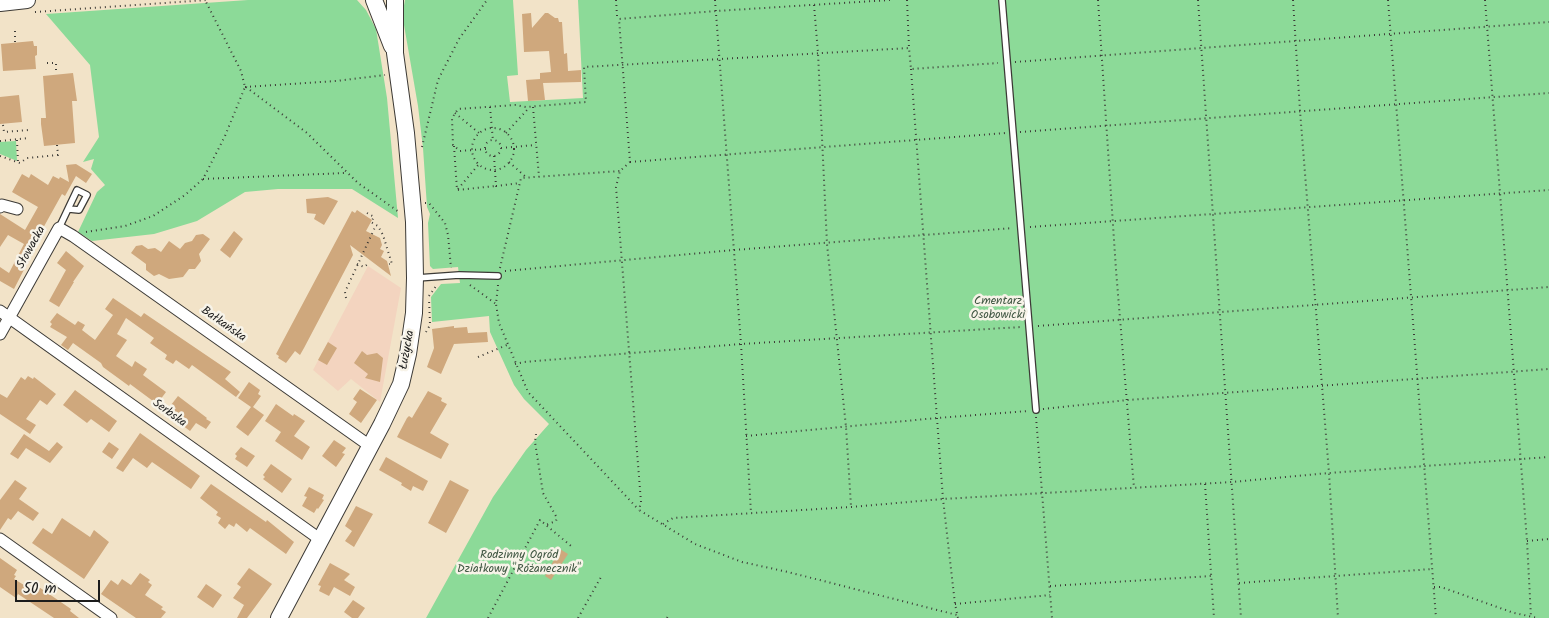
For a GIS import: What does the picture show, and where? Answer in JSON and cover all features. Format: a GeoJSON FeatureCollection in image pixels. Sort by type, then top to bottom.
{"type":"FeatureCollection","features":[{"type":"Feature","properties":{"kind":"street","name":"Łużycka"},"geometry":{"type":"LineString","coordinates":[[374,0],[395,53]]}},
{"type":"Feature","properties":{"kind":"street","name":"Łużycka"},"geometry":{"type":"LineString","coordinates":[[280,618],[401,384],[414,313],[415,278],[414,222],[406,133],[395,53],[395,0]]}},
{"type":"Feature","properties":{"kind":"street"},"geometry":{"type":"LineString","coordinates":[[0,2],[29,6]]}},
{"type":"Feature","properties":{"kind":"street"},"geometry":{"type":"LineString","coordinates":[[0,207],[17,210]]}},
{"type":"Feature","properties":{"kind":"street","name":"Bałkańska"},"geometry":{"type":"LineString","coordinates":[[59,228],[370,446]]}},
{"type":"Feature","properties":{"kind":"street","name":"Słowacka"},"geometry":{"type":"LineString","coordinates":[[0,334],[4,314],[59,228]]}},
{"type":"Feature","properties":{"kind":"street","name":"Serbska"},"geometry":{"type":"LineString","coordinates":[[4,314],[321,540]]}},
{"type":"Feature","properties":{"kind":"street"},"geometry":{"type":"LineString","coordinates":[[0,540],[111,618]]}},
{"type":"Feature","properties":{"kind":"lane"},"geometry":{"type":"LineString","coordinates":[[1002,0],[1036,410]]}},
{"type":"Feature","properties":{"kind":"lane"},"geometry":{"type":"LineString","coordinates":[[59,228],[69,209]]}},
{"type":"Feature","properties":{"kind":"lane"},"geometry":{"type":"LineString","coordinates":[[415,278],[498,276]]}},
{"type":"Feature","properties":{"kind":"path"},"geometry":{"type":"LineString","coordinates":[[29,6],[206,0],[241,71],[245,87],[225,136],[203,179],[185,195],[153,216],[125,226],[92,230],[80,234],[77,239]]}},
{"type":"Feature","properties":{"kind":"path"},"geometry":{"type":"LineString","coordinates":[[421,149],[438,80],[459,39],[486,0]]}},
{"type":"Feature","properties":{"kind":"path"},"geometry":{"type":"LineString","coordinates":[[616,0],[630,162]]}},
{"type":"Feature","properties":{"kind":"path"},"geometry":{"type":"LineString","coordinates":[[715,0],[741,344],[751,513]]}},
{"type":"Feature","properties":{"kind":"path"},"geometry":{"type":"LineString","coordinates":[[619,19],[890,0]]}},
{"type":"Feature","properties":{"kind":"path"},"geometry":{"type":"LineString","coordinates":[[498,276],[496,304],[499,323],[528,392],[639,510],[695,544],[742,562],[958,616],[943,499],[907,0]]}},
{"type":"Feature","properties":{"kind":"path"},"geometry":{"type":"LineString","coordinates":[[1098,0],[1134,488]]}},
{"type":"Feature","properties":{"kind":"path"},"geometry":{"type":"LineString","coordinates":[[1198,0],[1211,214],[1241,618]]}},
{"type":"Feature","properties":{"kind":"path"},"geometry":{"type":"LineString","coordinates":[[1293,0],[1329,473],[1338,618]]}},
{"type":"Feature","properties":{"kind":"path"},"geometry":{"type":"LineString","coordinates":[[1388,0],[1436,618]]}},
{"type":"Feature","properties":{"kind":"path"},"geometry":{"type":"LineString","coordinates":[[1485,0],[1527,541],[1531,617]]}},
{"type":"Feature","properties":{"kind":"path"},"geometry":{"type":"LineString","coordinates":[[814,5],[827,244],[846,427],[851,507]]}},
{"type":"Feature","properties":{"kind":"path"},"geometry":{"type":"LineString","coordinates":[[911,69],[1549,22]]}},
{"type":"Feature","properties":{"kind":"path"},"geometry":{"type":"LineString","coordinates":[[14,31],[15,42]]}},
{"type":"Feature","properties":{"kind":"path"},"geometry":{"type":"LineString","coordinates":[[457,190],[452,118],[458,109],[515,105],[526,107],[586,102],[584,67],[909,48]]}},
{"type":"Feature","properties":{"kind":"path"},"geometry":{"type":"LineString","coordinates":[[47,63],[56,63],[56,74]]}},
{"type":"Feature","properties":{"kind":"path"},"geometry":{"type":"LineString","coordinates":[[245,87],[336,81],[385,74]]}},
{"type":"Feature","properties":{"kind":"path"},"geometry":{"type":"LineString","coordinates":[[245,87],[307,133],[358,183],[401,213]]}},
{"type":"Feature","properties":{"kind":"path"},"geometry":{"type":"LineString","coordinates":[[639,510],[641,502],[616,187],[620,171],[630,162],[1549,93]]}},
{"type":"Feature","properties":{"kind":"path"},"geometry":{"type":"LineString","coordinates":[[490,106],[493,141]]}},
{"type":"Feature","properties":{"kind":"path"},"geometry":{"type":"LineString","coordinates":[[533,106],[539,177]]}},
{"type":"Feature","properties":{"kind":"path"},"geometry":{"type":"LineString","coordinates":[[506,133],[526,110],[526,107]]}},
{"type":"Feature","properties":{"kind":"path"},"geometry":{"type":"LineString","coordinates":[[455,113],[479,133]]}},
{"type":"Feature","properties":{"kind":"path"},"geometry":{"type":"LineString","coordinates":[[3,125],[4,132],[29,130]]}},
{"type":"Feature","properties":{"kind":"path"},"geometry":{"type":"LineString","coordinates":[[491,128],[499,129],[506,133],[511,139],[513,147],[513,155],[509,162],[495,169],[486,168],[479,164],[474,158],[472,150],[473,142],[479,133],[491,128]]}},
{"type":"Feature","properties":{"kind":"path"},"geometry":{"type":"LineString","coordinates":[[0,141],[29,138]]}},
{"type":"Feature","properties":{"kind":"path"},"geometry":{"type":"LineString","coordinates":[[17,139],[18,163]]}},
{"type":"Feature","properties":{"kind":"path"},"geometry":{"type":"LineString","coordinates":[[486,149],[488,143],[493,141],[498,142],[501,148]]}},
{"type":"Feature","properties":{"kind":"path"},"geometry":{"type":"LineString","coordinates":[[18,163],[27,158],[58,155],[57,145]]}},
{"type":"Feature","properties":{"kind":"path"},"geometry":{"type":"LineString","coordinates":[[453,145],[460,151],[486,149]]}},
{"type":"Feature","properties":{"kind":"path"},"geometry":{"type":"LineString","coordinates":[[501,148],[536,146]]}},
{"type":"Feature","properties":{"kind":"path"},"geometry":{"type":"LineString","coordinates":[[494,156],[499,153],[501,148]]}},
{"type":"Feature","properties":{"kind":"path"},"geometry":{"type":"LineString","coordinates":[[486,149],[490,155],[494,156]]}},
{"type":"Feature","properties":{"kind":"path"},"geometry":{"type":"LineString","coordinates":[[0,156],[18,163]]}},
{"type":"Feature","properties":{"kind":"path"},"geometry":{"type":"LineString","coordinates":[[494,156],[496,186]]}},
{"type":"Feature","properties":{"kind":"path"},"geometry":{"type":"LineString","coordinates":[[509,162],[527,178]]}},
{"type":"Feature","properties":{"kind":"path"},"geometry":{"type":"LineString","coordinates":[[457,190],[479,164]]}},
{"type":"Feature","properties":{"kind":"path"},"geometry":{"type":"LineString","coordinates":[[620,171],[522,178],[500,271],[734,250],[1549,190]]}},
{"type":"Feature","properties":{"kind":"path"},"geometry":{"type":"LineString","coordinates":[[203,179],[347,173]]}},
{"type":"Feature","properties":{"kind":"path"},"geometry":{"type":"LineString","coordinates":[[457,190],[520,183]]}},
{"type":"Feature","properties":{"kind":"path"},"geometry":{"type":"LineString","coordinates":[[425,203],[429,203],[445,223],[448,235],[451,276]]}},
{"type":"Feature","properties":{"kind":"path"},"geometry":{"type":"LineString","coordinates":[[368,213],[374,217],[371,222],[376,225],[383,235],[392,264],[389,264]]}},
{"type":"Feature","properties":{"kind":"path"},"geometry":{"type":"LineString","coordinates":[[346,298],[345,292],[376,225]]}},
{"type":"Feature","properties":{"kind":"path"},"geometry":{"type":"LineString","coordinates":[[357,264],[364,267],[368,264]]}},
{"type":"Feature","properties":{"kind":"path"},"geometry":{"type":"LineString","coordinates":[[465,281],[496,304]]}},
{"type":"Feature","properties":{"kind":"path"},"geometry":{"type":"LineString","coordinates":[[429,296],[439,282]]}},
{"type":"Feature","properties":{"kind":"path"},"geometry":{"type":"LineString","coordinates":[[515,364],[741,344],[930,333],[1549,288]]}},
{"type":"Feature","properties":{"kind":"path"},"geometry":{"type":"LineString","coordinates":[[478,357],[507,345]]}},
{"type":"Feature","properties":{"kind":"path"},"geometry":{"type":"LineString","coordinates":[[746,436],[1128,400],[1549,369]]}},
{"type":"Feature","properties":{"kind":"path"},"geometry":{"type":"LineString","coordinates":[[1036,410],[1052,618]]}},
{"type":"Feature","properties":{"kind":"path"},"geometry":{"type":"LineString","coordinates":[[536,434],[535,442],[543,493],[557,518],[556,521],[546,525]]}},
{"type":"Feature","properties":{"kind":"path"},"geometry":{"type":"LineString","coordinates":[[663,524],[673,518],[851,507],[943,499],[1205,484],[1549,457]]}},
{"type":"Feature","properties":{"kind":"path"},"geometry":{"type":"LineString","coordinates":[[1205,484],[1214,618]]}},
{"type":"Feature","properties":{"kind":"path"},"geometry":{"type":"LineString","coordinates":[[488,618],[540,520],[570,546]]}},
{"type":"Feature","properties":{"kind":"path"},"geometry":{"type":"LineString","coordinates":[[1527,541],[1549,540]]}},
{"type":"Feature","properties":{"kind":"path"},"geometry":{"type":"LineString","coordinates":[[1238,583],[1432,569]]}},
{"type":"Feature","properties":{"kind":"path"},"geometry":{"type":"LineString","coordinates":[[578,618],[601,576]]}},
{"type":"Feature","properties":{"kind":"path"},"geometry":{"type":"LineString","coordinates":[[1050,586],[1211,576]]}},
{"type":"Feature","properties":{"kind":"path"},"geometry":{"type":"LineString","coordinates":[[1434,587],[1441,587],[1514,614],[1538,618]]}},
{"type":"Feature","properties":{"kind":"path"},"geometry":{"type":"LineString","coordinates":[[955,604],[1050,595]]}},
{"type":"Feature","properties":{"kind":"shaded area"},"geometry":{"type":"Polygon","coordinates":[[[368,266],[401,288],[380,402],[351,379],[338,391],[313,370],[368,266]]]}},
{"type":"Feature","properties":{"kind":"green space"},"geometry":{"type":"Polygon","coordinates":[[[248,0],[357,0],[366,10],[376,29],[387,98],[398,218],[352,189],[278,189],[245,192],[197,221],[154,234],[92,241],[78,232],[97,192],[105,185],[91,169],[94,159],[83,162],[99,137],[90,65],[46,14],[248,0]]]}},
{"type":"Feature","properties":{"kind":"green space","name":"Cmentarz Osobowicki"},"geometry":{"type":"Polygon","coordinates":[[[405,0],[513,0],[518,75],[507,76],[510,102],[583,98],[578,0],[1549,0],[1549,618],[426,618],[493,497],[526,450],[549,424],[524,399],[514,385],[490,332],[489,316],[432,322],[431,297],[441,284],[460,283],[458,267],[433,269],[430,266],[428,223],[430,214],[427,207],[418,106],[404,25],[403,11],[405,0]]]}},
{"type":"Feature","properties":{"kind":"green space"},"geometry":{"type":"Polygon","coordinates":[[[16,141],[17,161],[0,154],[0,142],[16,141]]]}},
{"type":"Feature","properties":{"kind":"building"},"geometry":{"type":"Polygon","coordinates":[[[531,13],[532,28],[545,13],[558,18],[559,22],[562,22],[564,54],[567,53],[568,71],[581,70],[581,82],[543,83],[545,100],[528,101],[526,80],[540,79],[540,73],[551,72],[549,51],[524,52],[522,14],[531,13]]]}},
{"type":"Feature","properties":{"kind":"building"},"geometry":{"type":"Polygon","coordinates":[[[33,41],[34,46],[37,46],[37,55],[35,56],[36,69],[3,71],[1,44],[33,41]]]}},
{"type":"Feature","properties":{"kind":"building"},"geometry":{"type":"Polygon","coordinates":[[[73,73],[77,101],[72,101],[75,143],[44,146],[41,124],[41,118],[46,118],[43,76],[73,73]]]}},
{"type":"Feature","properties":{"kind":"building"},"geometry":{"type":"Polygon","coordinates":[[[19,95],[22,122],[0,124],[0,97],[19,95]]]}},
{"type":"Feature","properties":{"kind":"building"},"geometry":{"type":"Polygon","coordinates":[[[76,164],[92,174],[86,183],[76,176],[65,196],[62,194],[27,257],[30,258],[14,289],[0,281],[0,267],[9,273],[24,244],[8,235],[0,247],[0,214],[25,230],[38,207],[12,192],[22,174],[29,178],[31,174],[48,185],[53,176],[59,179],[60,177],[69,182],[66,165],[76,164]]]}},
{"type":"Feature","properties":{"kind":"building"},"geometry":{"type":"Polygon","coordinates":[[[328,197],[338,201],[324,225],[314,219],[316,214],[307,213],[306,199],[328,197]]]}},
{"type":"Feature","properties":{"kind":"building"},"geometry":{"type":"Polygon","coordinates":[[[357,210],[372,220],[366,231],[380,238],[382,245],[380,249],[384,251],[381,257],[387,261],[391,276],[350,245],[353,255],[304,348],[300,355],[295,351],[286,363],[278,358],[279,356],[276,354],[352,211],[355,213],[357,210]]]}},
{"type":"Feature","properties":{"kind":"building"},"geometry":{"type":"Polygon","coordinates":[[[234,231],[243,239],[230,258],[220,250],[234,231]]]}},
{"type":"Feature","properties":{"kind":"building"},"geometry":{"type":"Polygon","coordinates":[[[203,234],[210,239],[199,254],[201,261],[195,269],[189,269],[183,277],[169,279],[159,274],[154,276],[146,270],[146,264],[131,253],[136,246],[142,245],[148,249],[155,248],[161,252],[169,241],[180,249],[185,243],[192,241],[196,235],[203,234]]]}},
{"type":"Feature","properties":{"kind":"building"},"geometry":{"type":"Polygon","coordinates":[[[66,251],[84,266],[59,307],[49,301],[66,270],[57,263],[66,251]]]}},
{"type":"Feature","properties":{"kind":"building"},"geometry":{"type":"Polygon","coordinates":[[[113,298],[141,317],[144,313],[231,372],[225,379],[240,392],[236,397],[192,365],[189,369],[176,360],[173,364],[165,359],[167,355],[150,343],[154,338],[126,318],[117,334],[127,340],[116,356],[132,367],[135,361],[147,369],[143,375],[166,392],[157,404],[130,384],[129,386],[73,343],[68,350],[61,345],[67,337],[50,327],[52,324],[50,322],[57,313],[75,325],[78,321],[85,325],[82,330],[95,340],[113,315],[105,309],[113,298]]]}},
{"type":"Feature","properties":{"kind":"building"},"geometry":{"type":"Polygon","coordinates":[[[454,326],[454,328],[467,327],[468,333],[487,332],[488,342],[454,344],[441,374],[427,367],[434,348],[432,329],[454,326]]]}},
{"type":"Feature","properties":{"kind":"building"},"geometry":{"type":"Polygon","coordinates":[[[328,342],[337,348],[327,365],[318,360],[328,342]]]}},
{"type":"Feature","properties":{"kind":"building"},"geometry":{"type":"Polygon","coordinates":[[[362,351],[367,355],[377,353],[383,358],[380,382],[365,378],[368,374],[354,363],[362,351]]]}},
{"type":"Feature","properties":{"kind":"building"},"geometry":{"type":"Polygon","coordinates":[[[28,376],[33,379],[34,377],[56,394],[47,405],[40,400],[26,419],[36,425],[30,434],[0,414],[0,394],[7,398],[21,377],[25,380],[28,376]]]}},
{"type":"Feature","properties":{"kind":"building"},"geometry":{"type":"Polygon","coordinates":[[[249,382],[260,390],[258,394],[261,396],[253,407],[264,415],[248,436],[236,427],[251,407],[238,398],[249,382]]]}},
{"type":"Feature","properties":{"kind":"building"},"geometry":{"type":"Polygon","coordinates":[[[360,389],[377,400],[361,423],[349,414],[357,402],[353,399],[360,389]]]}},
{"type":"Feature","properties":{"kind":"building"},"geometry":{"type":"Polygon","coordinates":[[[75,390],[117,421],[109,432],[91,419],[87,423],[63,405],[75,390]]]}},
{"type":"Feature","properties":{"kind":"building"},"geometry":{"type":"Polygon","coordinates":[[[428,391],[442,398],[441,401],[447,404],[430,433],[449,444],[441,459],[397,437],[407,418],[409,416],[412,418],[428,391]]]}},
{"type":"Feature","properties":{"kind":"building"},"geometry":{"type":"Polygon","coordinates":[[[178,396],[211,422],[206,429],[196,423],[190,431],[170,416],[176,408],[171,405],[178,396]]]}},
{"type":"Feature","properties":{"kind":"building"},"geometry":{"type":"Polygon","coordinates":[[[276,404],[293,416],[294,414],[305,421],[294,436],[310,447],[302,460],[275,441],[281,432],[265,421],[276,404]]]}},
{"type":"Feature","properties":{"kind":"building"},"geometry":{"type":"Polygon","coordinates":[[[140,433],[200,476],[191,489],[152,462],[147,468],[133,458],[123,472],[116,468],[140,433]]]}},
{"type":"Feature","properties":{"kind":"building"},"geometry":{"type":"Polygon","coordinates":[[[24,434],[49,451],[57,442],[63,447],[50,463],[26,448],[18,459],[10,454],[24,434]]]}},
{"type":"Feature","properties":{"kind":"building"},"geometry":{"type":"Polygon","coordinates":[[[334,440],[346,448],[342,453],[345,454],[336,467],[322,456],[334,440]]]}},
{"type":"Feature","properties":{"kind":"building"},"geometry":{"type":"Polygon","coordinates":[[[109,442],[119,449],[112,459],[102,452],[109,442]]]}},
{"type":"Feature","properties":{"kind":"building"},"geometry":{"type":"Polygon","coordinates":[[[241,447],[255,456],[247,467],[235,459],[237,456],[235,454],[241,447]]]}},
{"type":"Feature","properties":{"kind":"building"},"geometry":{"type":"Polygon","coordinates":[[[386,457],[428,481],[423,491],[413,486],[411,491],[401,485],[402,483],[379,470],[386,457]]]}},
{"type":"Feature","properties":{"kind":"building"},"geometry":{"type":"Polygon","coordinates":[[[271,464],[292,479],[282,493],[263,479],[265,477],[263,475],[271,464]]]}},
{"type":"Feature","properties":{"kind":"building"},"geometry":{"type":"Polygon","coordinates":[[[15,480],[27,488],[19,499],[39,513],[33,521],[18,511],[11,520],[8,518],[0,530],[0,500],[15,480]]]}},
{"type":"Feature","properties":{"kind":"building"},"geometry":{"type":"Polygon","coordinates":[[[450,480],[469,490],[446,533],[428,523],[450,480]]]}},
{"type":"Feature","properties":{"kind":"building"},"geometry":{"type":"Polygon","coordinates":[[[211,484],[266,522],[267,520],[294,542],[286,554],[250,528],[247,532],[236,523],[234,527],[229,524],[225,529],[218,523],[221,518],[216,515],[218,512],[200,498],[211,484]]]}},
{"type":"Feature","properties":{"kind":"building"},"geometry":{"type":"Polygon","coordinates":[[[309,487],[324,495],[322,499],[324,500],[314,513],[302,506],[307,497],[304,496],[309,487]]]}},
{"type":"Feature","properties":{"kind":"building"},"geometry":{"type":"Polygon","coordinates":[[[356,506],[373,514],[354,547],[345,541],[352,531],[345,526],[356,506]]]}},
{"type":"Feature","properties":{"kind":"building"},"geometry":{"type":"Polygon","coordinates":[[[62,518],[90,537],[94,530],[109,542],[84,579],[32,543],[43,528],[52,534],[62,518]]]}},
{"type":"Feature","properties":{"kind":"building"},"geometry":{"type":"Polygon","coordinates":[[[560,549],[568,554],[551,580],[545,576],[560,549]]]}},
{"type":"Feature","properties":{"kind":"building"},"geometry":{"type":"Polygon","coordinates":[[[0,558],[17,570],[14,579],[29,588],[33,583],[71,609],[70,611],[79,618],[54,618],[18,594],[16,598],[0,587],[0,558]]]}},
{"type":"Feature","properties":{"kind":"building"},"geometry":{"type":"Polygon","coordinates":[[[330,563],[350,574],[344,580],[355,587],[350,596],[334,587],[329,596],[319,591],[321,586],[318,585],[330,563]]]}},
{"type":"Feature","properties":{"kind":"building"},"geometry":{"type":"Polygon","coordinates":[[[249,568],[272,584],[247,618],[237,618],[244,605],[233,598],[241,587],[237,584],[249,568]]]}},
{"type":"Feature","properties":{"kind":"building"},"geometry":{"type":"Polygon","coordinates":[[[140,573],[150,580],[148,582],[152,585],[145,595],[163,607],[161,609],[166,612],[161,618],[136,618],[101,594],[111,580],[118,585],[122,579],[131,585],[140,573]]]}},
{"type":"Feature","properties":{"kind":"building"},"geometry":{"type":"Polygon","coordinates":[[[206,584],[222,595],[213,608],[197,597],[206,584]]]}},
{"type":"Feature","properties":{"kind":"building"},"geometry":{"type":"Polygon","coordinates":[[[353,600],[365,608],[358,618],[352,618],[344,612],[353,600]]]}},
{"type":"Feature","properties":{"kind":"park label","name":"Rodzinny Ogród Działkowy \"Różanecznik\""},"geometry":{"type":"Point","coordinates":[519,563]}}]}
